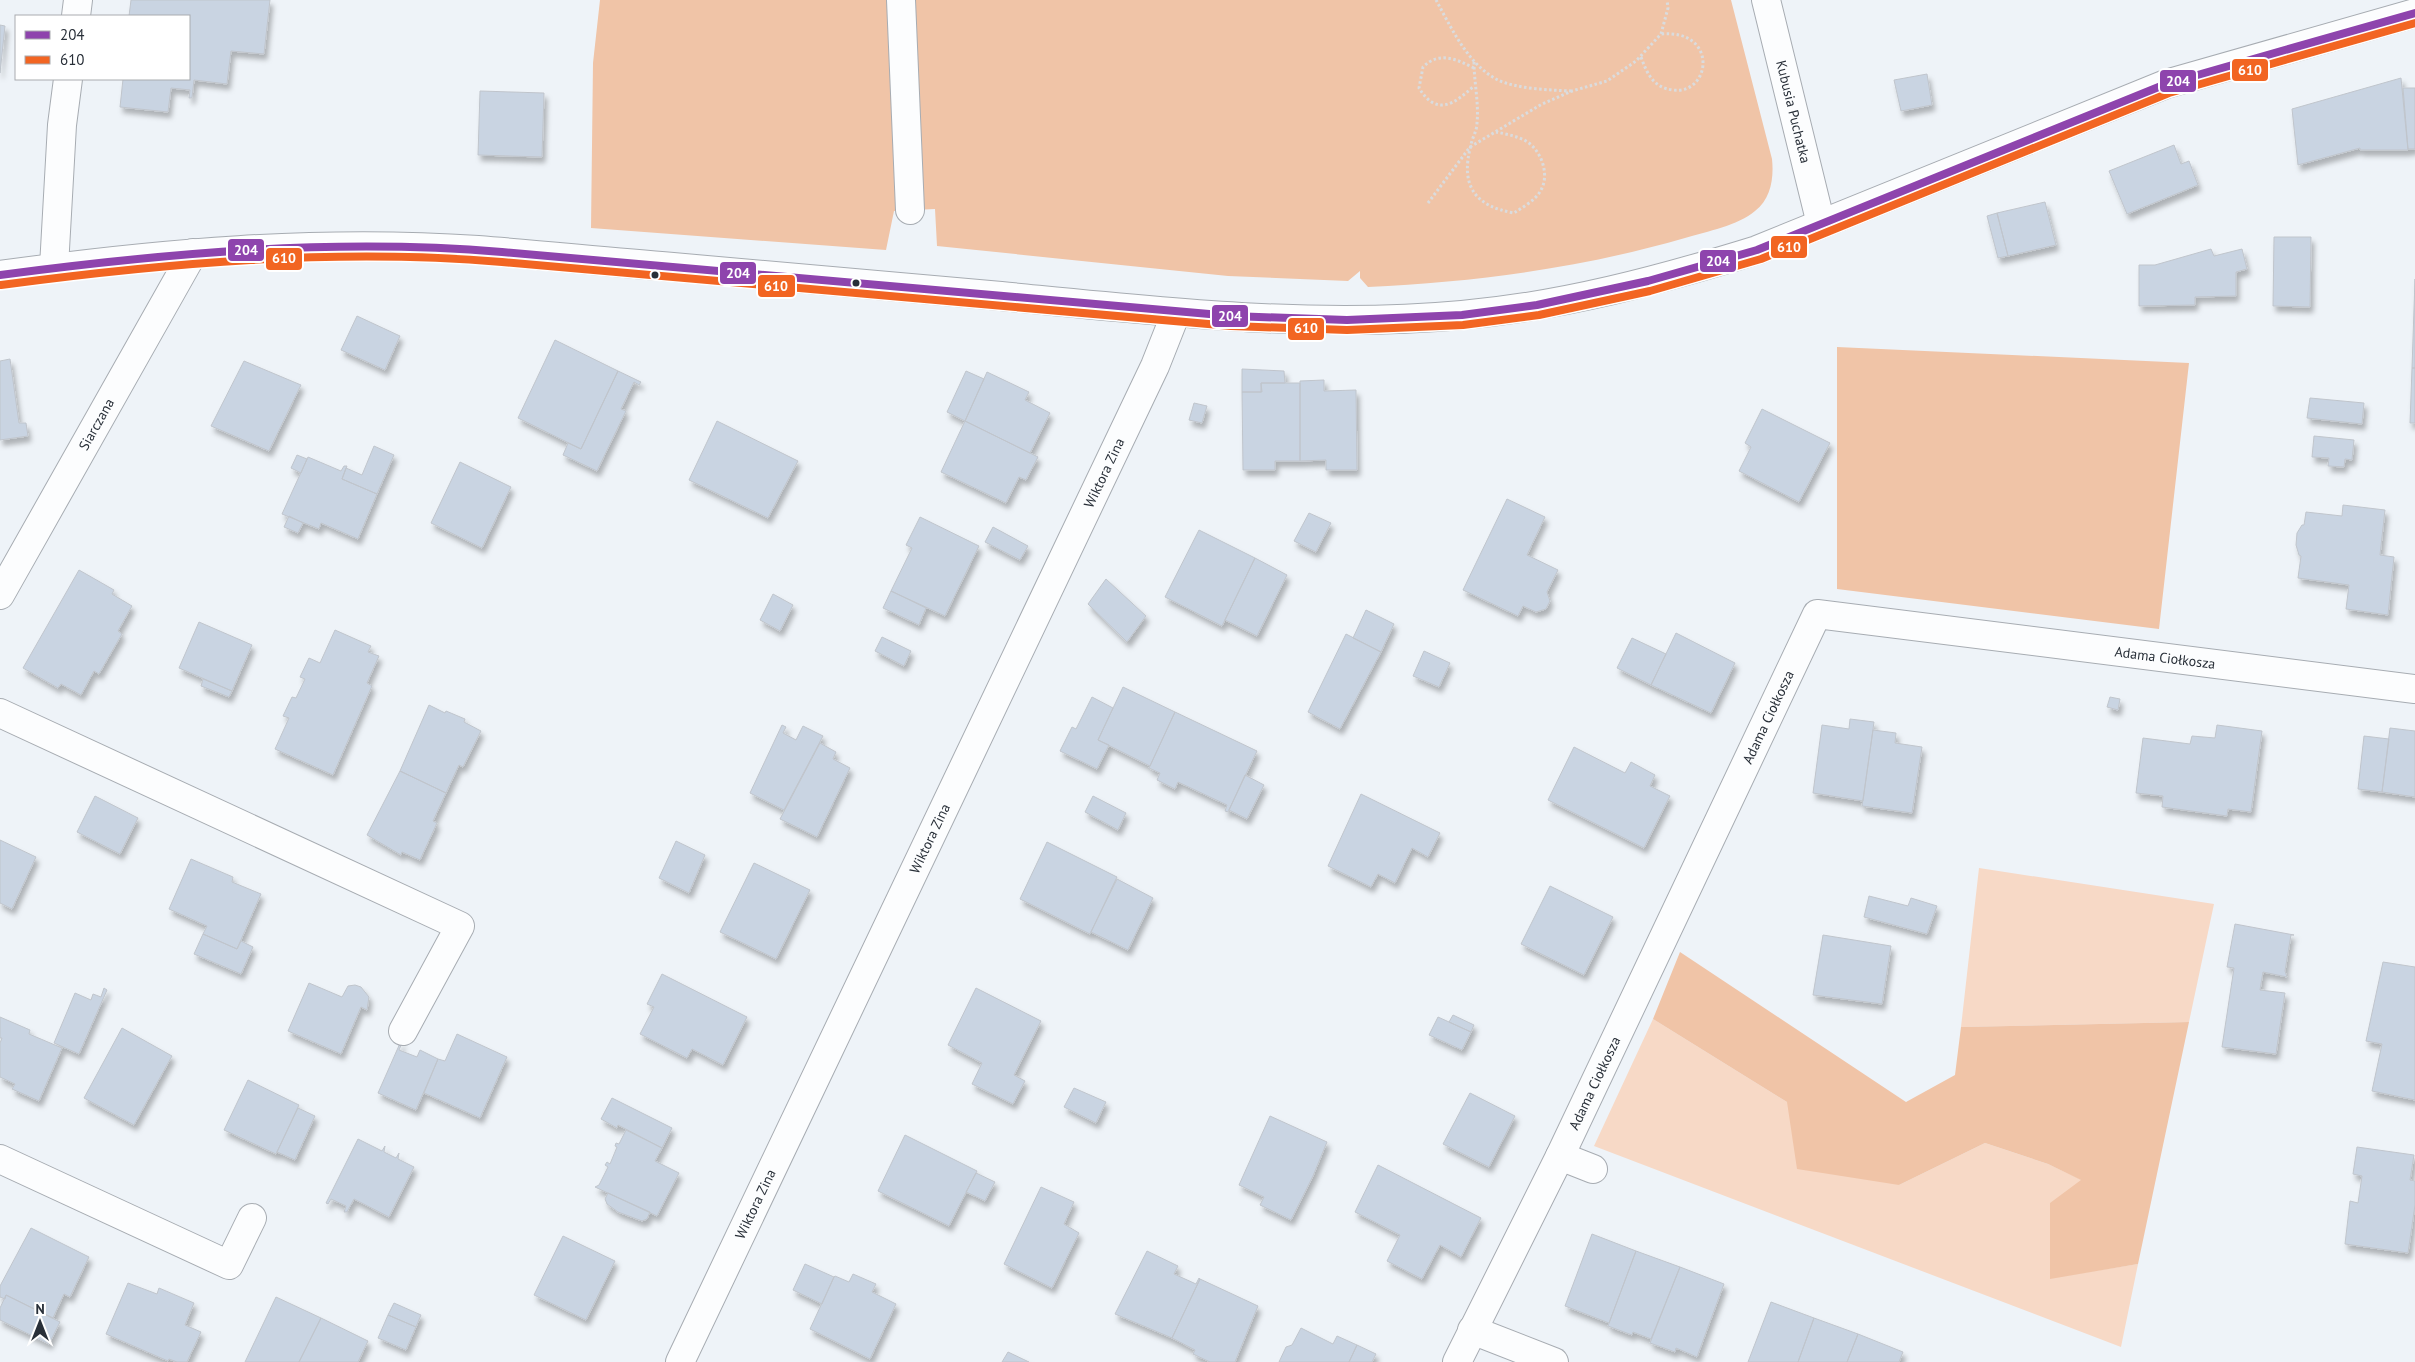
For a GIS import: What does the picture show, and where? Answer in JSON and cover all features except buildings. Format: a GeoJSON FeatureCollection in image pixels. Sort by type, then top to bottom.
{"type":"FeatureCollection","features":[{"type":"Feature","properties":{"kind":"street"},"geometry":{"type":"LineString","coordinates":[[76,15],[78,0]]}},
{"type":"Feature","properties":{"kind":"street"},"geometry":{"type":"LineString","coordinates":[[901,0],[910,210]]}},
{"type":"Feature","properties":{"kind":"street","name":"Kubusia Puchatka"},"geometry":{"type":"LineString","coordinates":[[1766,0],[1821,224]]}},
{"type":"Feature","properties":{"kind":"street"},"geometry":{"type":"LineString","coordinates":[[0,275],[54,267],[254,248],[329,246],[476,250],[812,278],[1176,312],[1309,320],[1460,315],[1532,307],[1610,292],[1688,272],[1757,250],[2166,84],[2415,13]]}},
{"type":"Feature","properties":{"kind":"street"},"geometry":{"type":"LineString","coordinates":[[54,267],[62,125],[68,80]]}},
{"type":"Feature","properties":{"kind":"street","name":"Siarczana"},"geometry":{"type":"LineString","coordinates":[[0,595],[164,301],[193,253]]}},
{"type":"Feature","properties":{"kind":"street","name":"Wiktora Zina"},"geometry":{"type":"LineString","coordinates":[[680,1362],[1147,384],[1176,312]]}},
{"type":"Feature","properties":{"kind":"street","name":"Adama Ciołkosza"},"geometry":{"type":"LineString","coordinates":[[1457,1362],[1560,1156],[1817,614],[2415,689]]}},
{"type":"Feature","properties":{"kind":"street"},"geometry":{"type":"LineString","coordinates":[[0,713],[460,926],[403,1031]]}},
{"type":"Feature","properties":{"kind":"street"},"geometry":{"type":"LineString","coordinates":[[1560,1156],[1593,1169]]}},
{"type":"Feature","properties":{"kind":"street"},"geometry":{"type":"LineString","coordinates":[[0,1159],[229,1265],[252,1218]]}},
{"type":"Feature","properties":{"kind":"street"},"geometry":{"type":"LineString","coordinates":[[1472,1330],[1554,1362]]}},
{"type":"Feature","properties":{"kind":"path"},"geometry":{"type":"LineString","coordinates":[[1436,0],[1474,62],[1496,79],[1536,89],[1572,90]]}},
{"type":"Feature","properties":{"kind":"path"},"geometry":{"type":"LineString","coordinates":[[1428,203],[1470,147],[1542,104],[1572,90],[1607,81],[1641,56],[1661,34],[1668,8],[1667,0]]}},
{"type":"Feature","properties":{"kind":"path"},"geometry":{"type":"LineString","coordinates":[[1641,56],[1653,82],[1663,89],[1680,91],[1692,86],[1701,76],[1703,66],[1700,47],[1690,38],[1676,33],[1661,34]]}},
{"type":"Feature","properties":{"kind":"path"},"geometry":{"type":"LineString","coordinates":[[1474,68],[1454,58],[1437,57],[1423,67],[1419,88],[1425,98],[1435,104],[1445,106],[1457,102],[1474,86]]}},
{"type":"Feature","properties":{"kind":"path"},"geometry":{"type":"LineString","coordinates":[[1474,62],[1477,124],[1470,147],[1468,182],[1478,199],[1498,210],[1514,213],[1532,201],[1541,190],[1544,166],[1538,152],[1526,141],[1495,132]]}},
{"type":"Feature","properties":{"kind":"shaded area"},"geometry":{"type":"Polygon","coordinates":[[[600,0],[1731,0],[1772,159],[1772,181],[1765,200],[1755,211],[1740,221],[1646,249],[1528,272],[1408,285],[1368,287],[1360,278],[1360,271],[1348,281],[1228,276],[937,246],[935,209],[894,211],[886,250],[591,228],[593,63],[600,0]]]}},
{"type":"Feature","properties":{"kind":"shaded area"},"geometry":{"type":"Polygon","coordinates":[[[1837,347],[2189,363],[2159,629],[1837,589],[1837,347]]]}},
{"type":"Feature","properties":{"kind":"shaded area"},"geometry":{"type":"Polygon","coordinates":[[[1979,868],[2214,904],[2189,1022],[1961,1027],[1979,868]]]}},
{"type":"Feature","properties":{"kind":"shaded area"},"geometry":{"type":"Polygon","coordinates":[[[1680,952],[1906,1102],[1955,1075],[1961,1027],[2189,1022],[2138,1264],[2050,1279],[2050,1203],[2081,1180],[2048,1164],[1985,1143],[1899,1185],[1797,1169],[1787,1102],[1653,1019],[1680,952]]]}},
{"type":"Feature","properties":{"kind":"shaded area"},"geometry":{"type":"Polygon","coordinates":[[[1653,1019],[1787,1102],[1899,1185],[1985,1143],[2048,1164],[2082,1180],[2050,1278],[2138,1264],[2121,1347],[1594,1146],[1653,1019]]]}},
{"type":"Feature","properties":{"kind":"transit line","name":"204"},"geometry":{"type":"LineString","coordinates":[[0,275],[125,260],[251,250],[313,247],[439,248],[1232,316],[1347,320],[1462,315],[1537,305],[1648,281],[1757,250],[2166,84],[2415,13]]}},
{"type":"Feature","properties":{"kind":"transit line","name":"610"},"geometry":{"type":"LineString","coordinates":[[1,285],[126,270],[251,260],[313,257],[439,258],[1231,326],[1347,330],[1463,325],[1539,315],[1650,291],[1761,259],[2169,93],[2415,23]]}}]}
